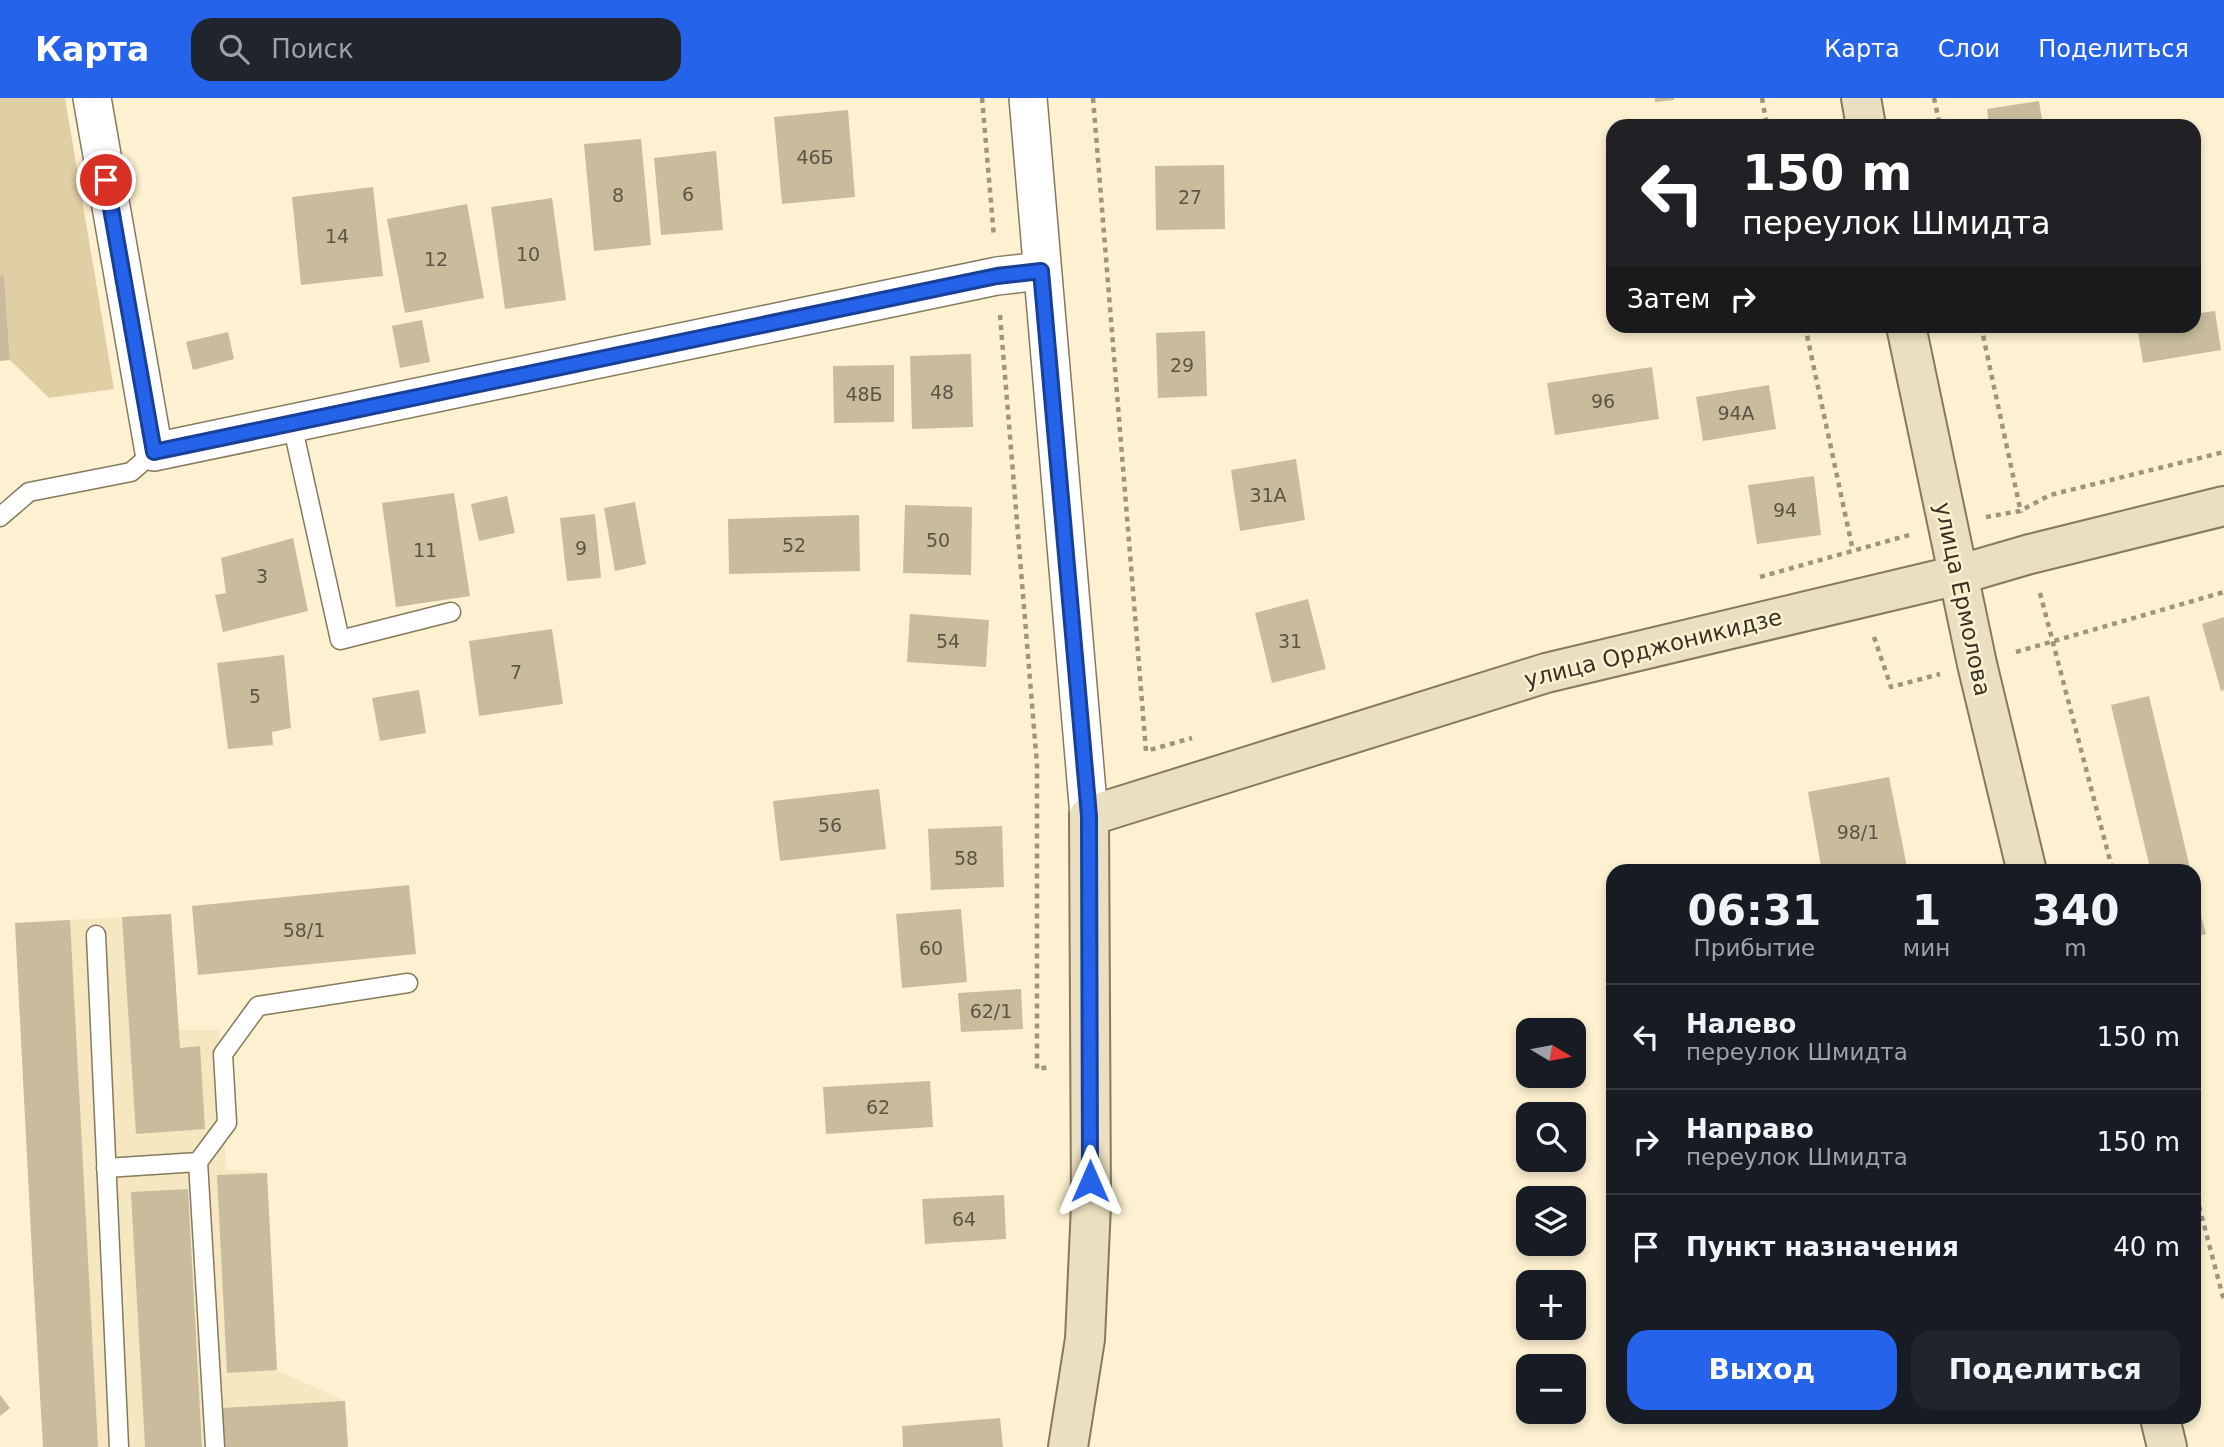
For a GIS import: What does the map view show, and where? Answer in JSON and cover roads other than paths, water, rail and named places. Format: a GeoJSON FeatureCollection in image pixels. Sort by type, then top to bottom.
{"type":"FeatureCollection","features":[{"type":"Feature","properties":{"kind":"street"},"geometry":{"type":"LineString","coordinates":[[92,98],[154,452],[997,276],[1041,271]]}},
{"type":"Feature","properties":{"kind":"street"},"geometry":{"type":"LineString","coordinates":[[1028,98],[1089,816],[1091,1205],[1085,1339],[1068,1447]]}},
{"type":"Feature","properties":{"kind":"street"},"geometry":{"type":"LineString","coordinates":[[1861,98],[1865,119]]}},
{"type":"Feature","properties":{"kind":"street","name":"улица Ермолова"},"geometry":{"type":"LineString","coordinates":[[1907,333],[1977,664],[2025,864]]}},
{"type":"Feature","properties":{"kind":"street","name":"улица Орджоникидзе"},"geometry":{"type":"LineString","coordinates":[[1089,816],[1546,673],[1958,575],[2030,554],[2224,506]]}},
{"type":"Feature","properties":{"kind":"street"},"geometry":{"type":"LineString","coordinates":[[2161,1424],[2167,1447]]}},
{"type":"Feature","properties":{"kind":"lane"},"geometry":{"type":"LineString","coordinates":[[292,424],[340,640],[451,612]]}},
{"type":"Feature","properties":{"kind":"lane"},"geometry":{"type":"LineString","coordinates":[[0,517],[29,492],[131,472],[154,452]]}},
{"type":"Feature","properties":{"kind":"lane"},"geometry":{"type":"LineString","coordinates":[[96,935],[119,1447]]}},
{"type":"Feature","properties":{"kind":"lane"},"geometry":{"type":"LineString","coordinates":[[215,1447],[198,1162],[227,1123],[223,1054],[258,1006],[408,984]]}},
{"type":"Feature","properties":{"kind":"lane"},"geometry":{"type":"LineString","coordinates":[[106,1168],[198,1162]]}}]}
